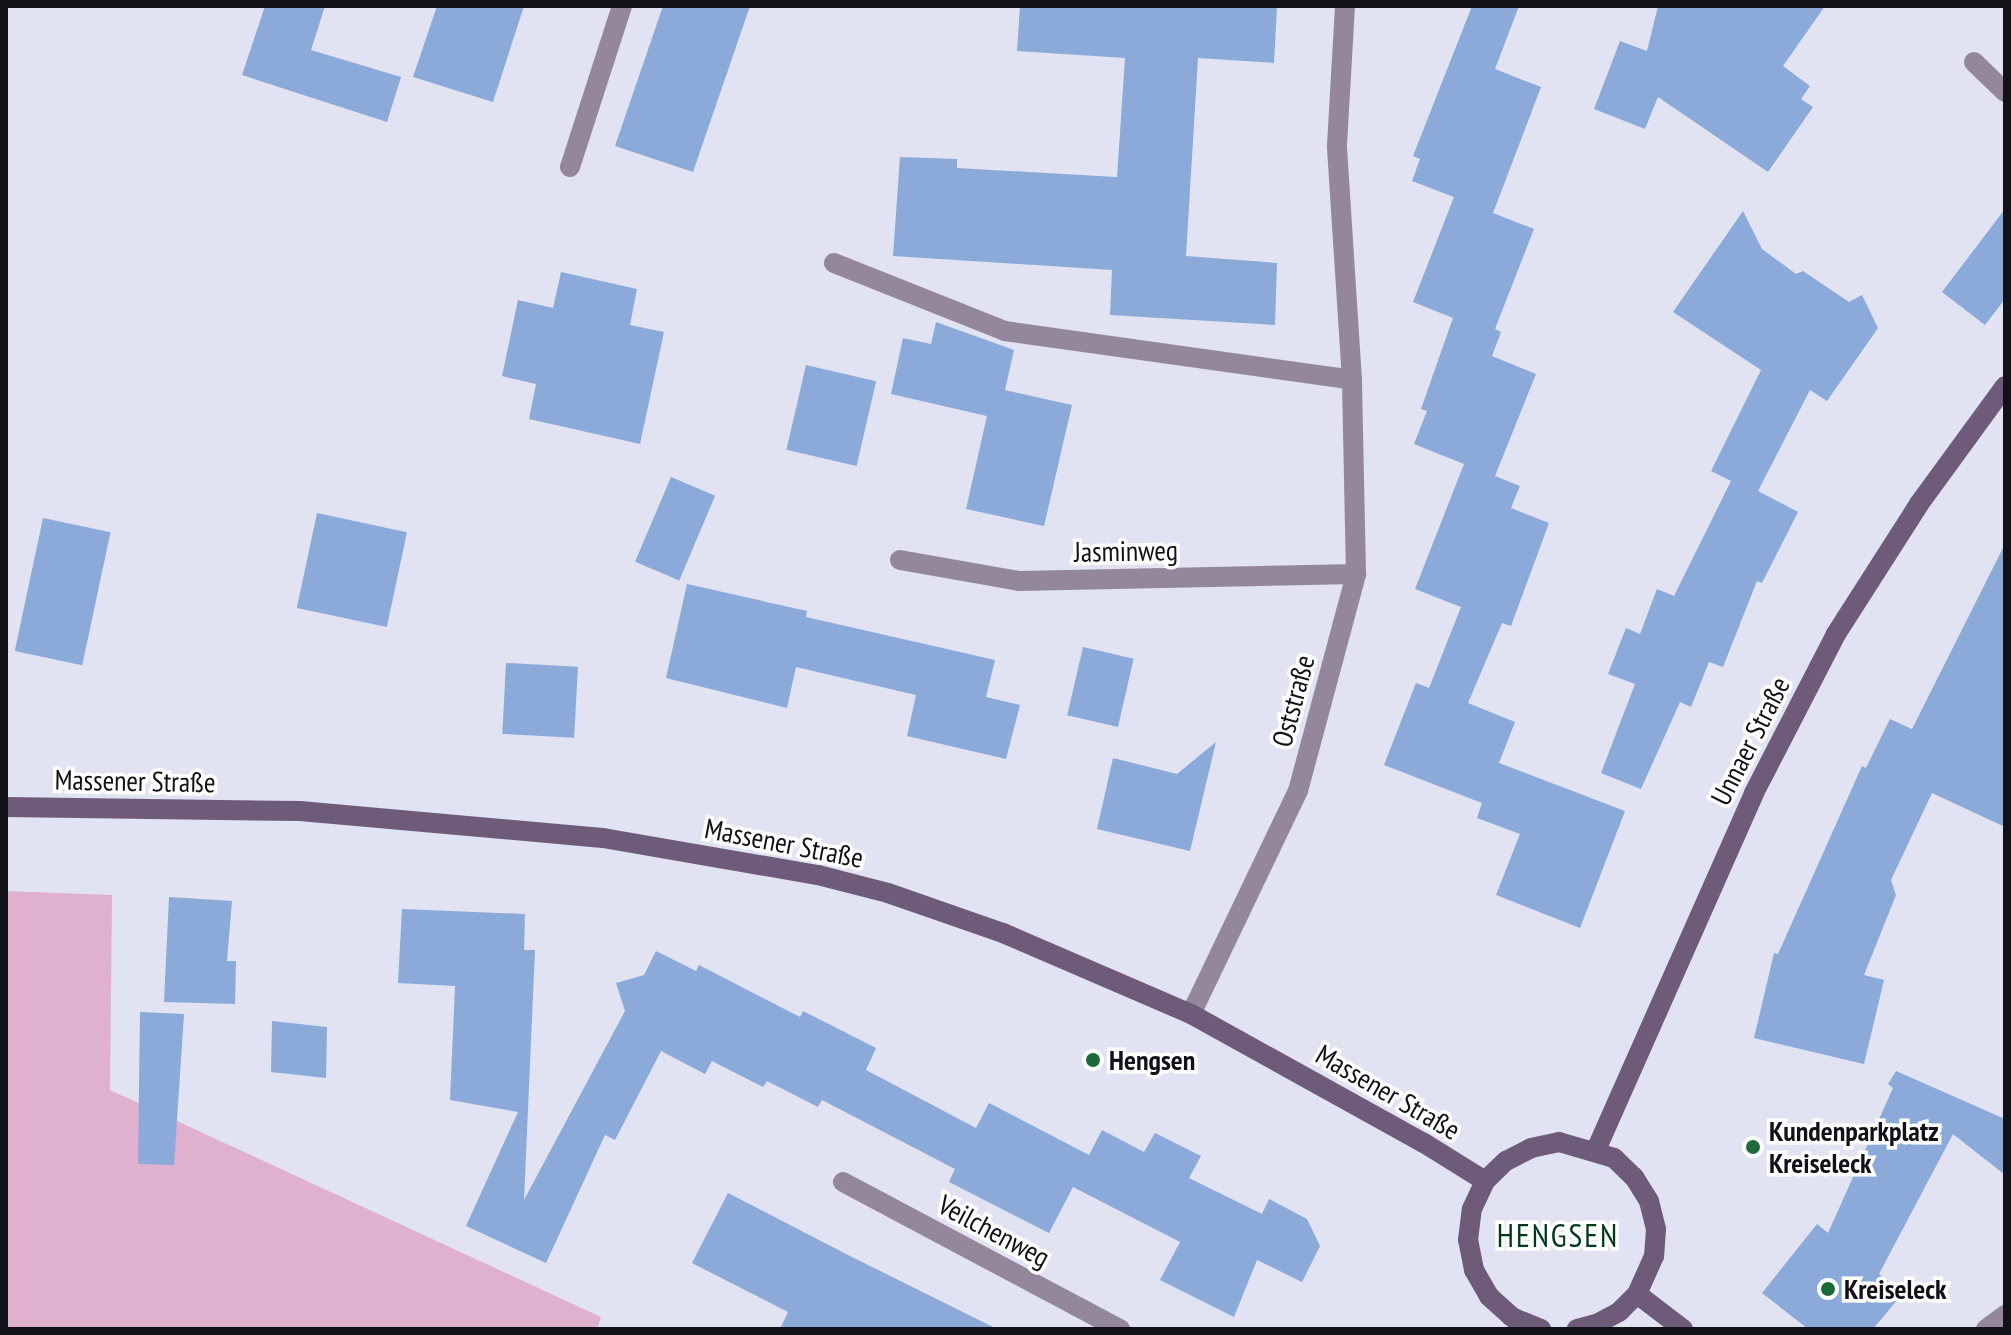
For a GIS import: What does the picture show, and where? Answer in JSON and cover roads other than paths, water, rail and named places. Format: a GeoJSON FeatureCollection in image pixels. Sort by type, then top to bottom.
{"type":"FeatureCollection","features":[{"type":"Feature","properties":{"kind":"main road","name":"Unnaer Straße"},"geometry":{"type":"LineString","coordinates":[[1596,1150],[1754,793],[1836,634],[1919,504],[2005,386]]}},
{"type":"Feature","properties":{"kind":"main road","name":"Massener Straße"},"geometry":{"type":"LineString","coordinates":[[6,807],[315,813],[603,838],[818,875],[888,893],[1003,933],[1191,1014],[1424,1143],[1485,1181]]}},
{"type":"Feature","properties":{"kind":"main road"},"geometry":{"type":"LineString","coordinates":[[1541,1329],[1512,1317],[1489,1296],[1474,1270],[1468,1240],[1472,1209],[1485,1181],[1506,1161],[1531,1148],[1559,1142],[1596,1150],[1614,1158],[1634,1177],[1649,1201],[1656,1229],[1654,1256],[1637,1294],[1619,1312],[1596,1324],[1577,1329]]}},
{"type":"Feature","properties":{"kind":"main road"},"geometry":{"type":"LineString","coordinates":[[1637,1294],[1683,1329]]}},
{"type":"Feature","properties":{"kind":"street"},"geometry":{"type":"LineString","coordinates":[[570,167],[622,6]]}},
{"type":"Feature","properties":{"kind":"street","name":"Oststraße"},"geometry":{"type":"LineString","coordinates":[[1191,1014],[1298,791],[1356,574],[1352,380],[1337,145],[1345,6]]}},
{"type":"Feature","properties":{"kind":"street"},"geometry":{"type":"LineString","coordinates":[[1974,62],[2005,92]]}},
{"type":"Feature","properties":{"kind":"street"},"geometry":{"type":"LineString","coordinates":[[834,263],[1005,331],[1352,380]]}},
{"type":"Feature","properties":{"kind":"street","name":"Jasminweg"},"geometry":{"type":"LineString","coordinates":[[900,560],[1019,581],[1356,574]]}},
{"type":"Feature","properties":{"kind":"street","name":"Veilchenweg"},"geometry":{"type":"LineString","coordinates":[[843,1182],[1120,1329]]}},
{"type":"Feature","properties":{"kind":"street"},"geometry":{"type":"LineString","coordinates":[[1986,1329],[2005,1315]]}},
{"type":"Feature","properties":{"kind":"place","name":"Hengsen"},"geometry":{"type":"Point","coordinates":[1093,1060]}},
{"type":"Feature","properties":{"kind":"place","name":"Kundenparkplatz Kreiseleck"},"geometry":{"type":"Point","coordinates":[1753,1147]}},
{"type":"Feature","properties":{"kind":"place","name":"Kreiseleck"},"geometry":{"type":"Point","coordinates":[1828,1289]}},
{"type":"Feature","properties":{"kind":"district","name":"HENGSEN"},"geometry":{"type":"Point","coordinates":[1558,1235]}}]}
